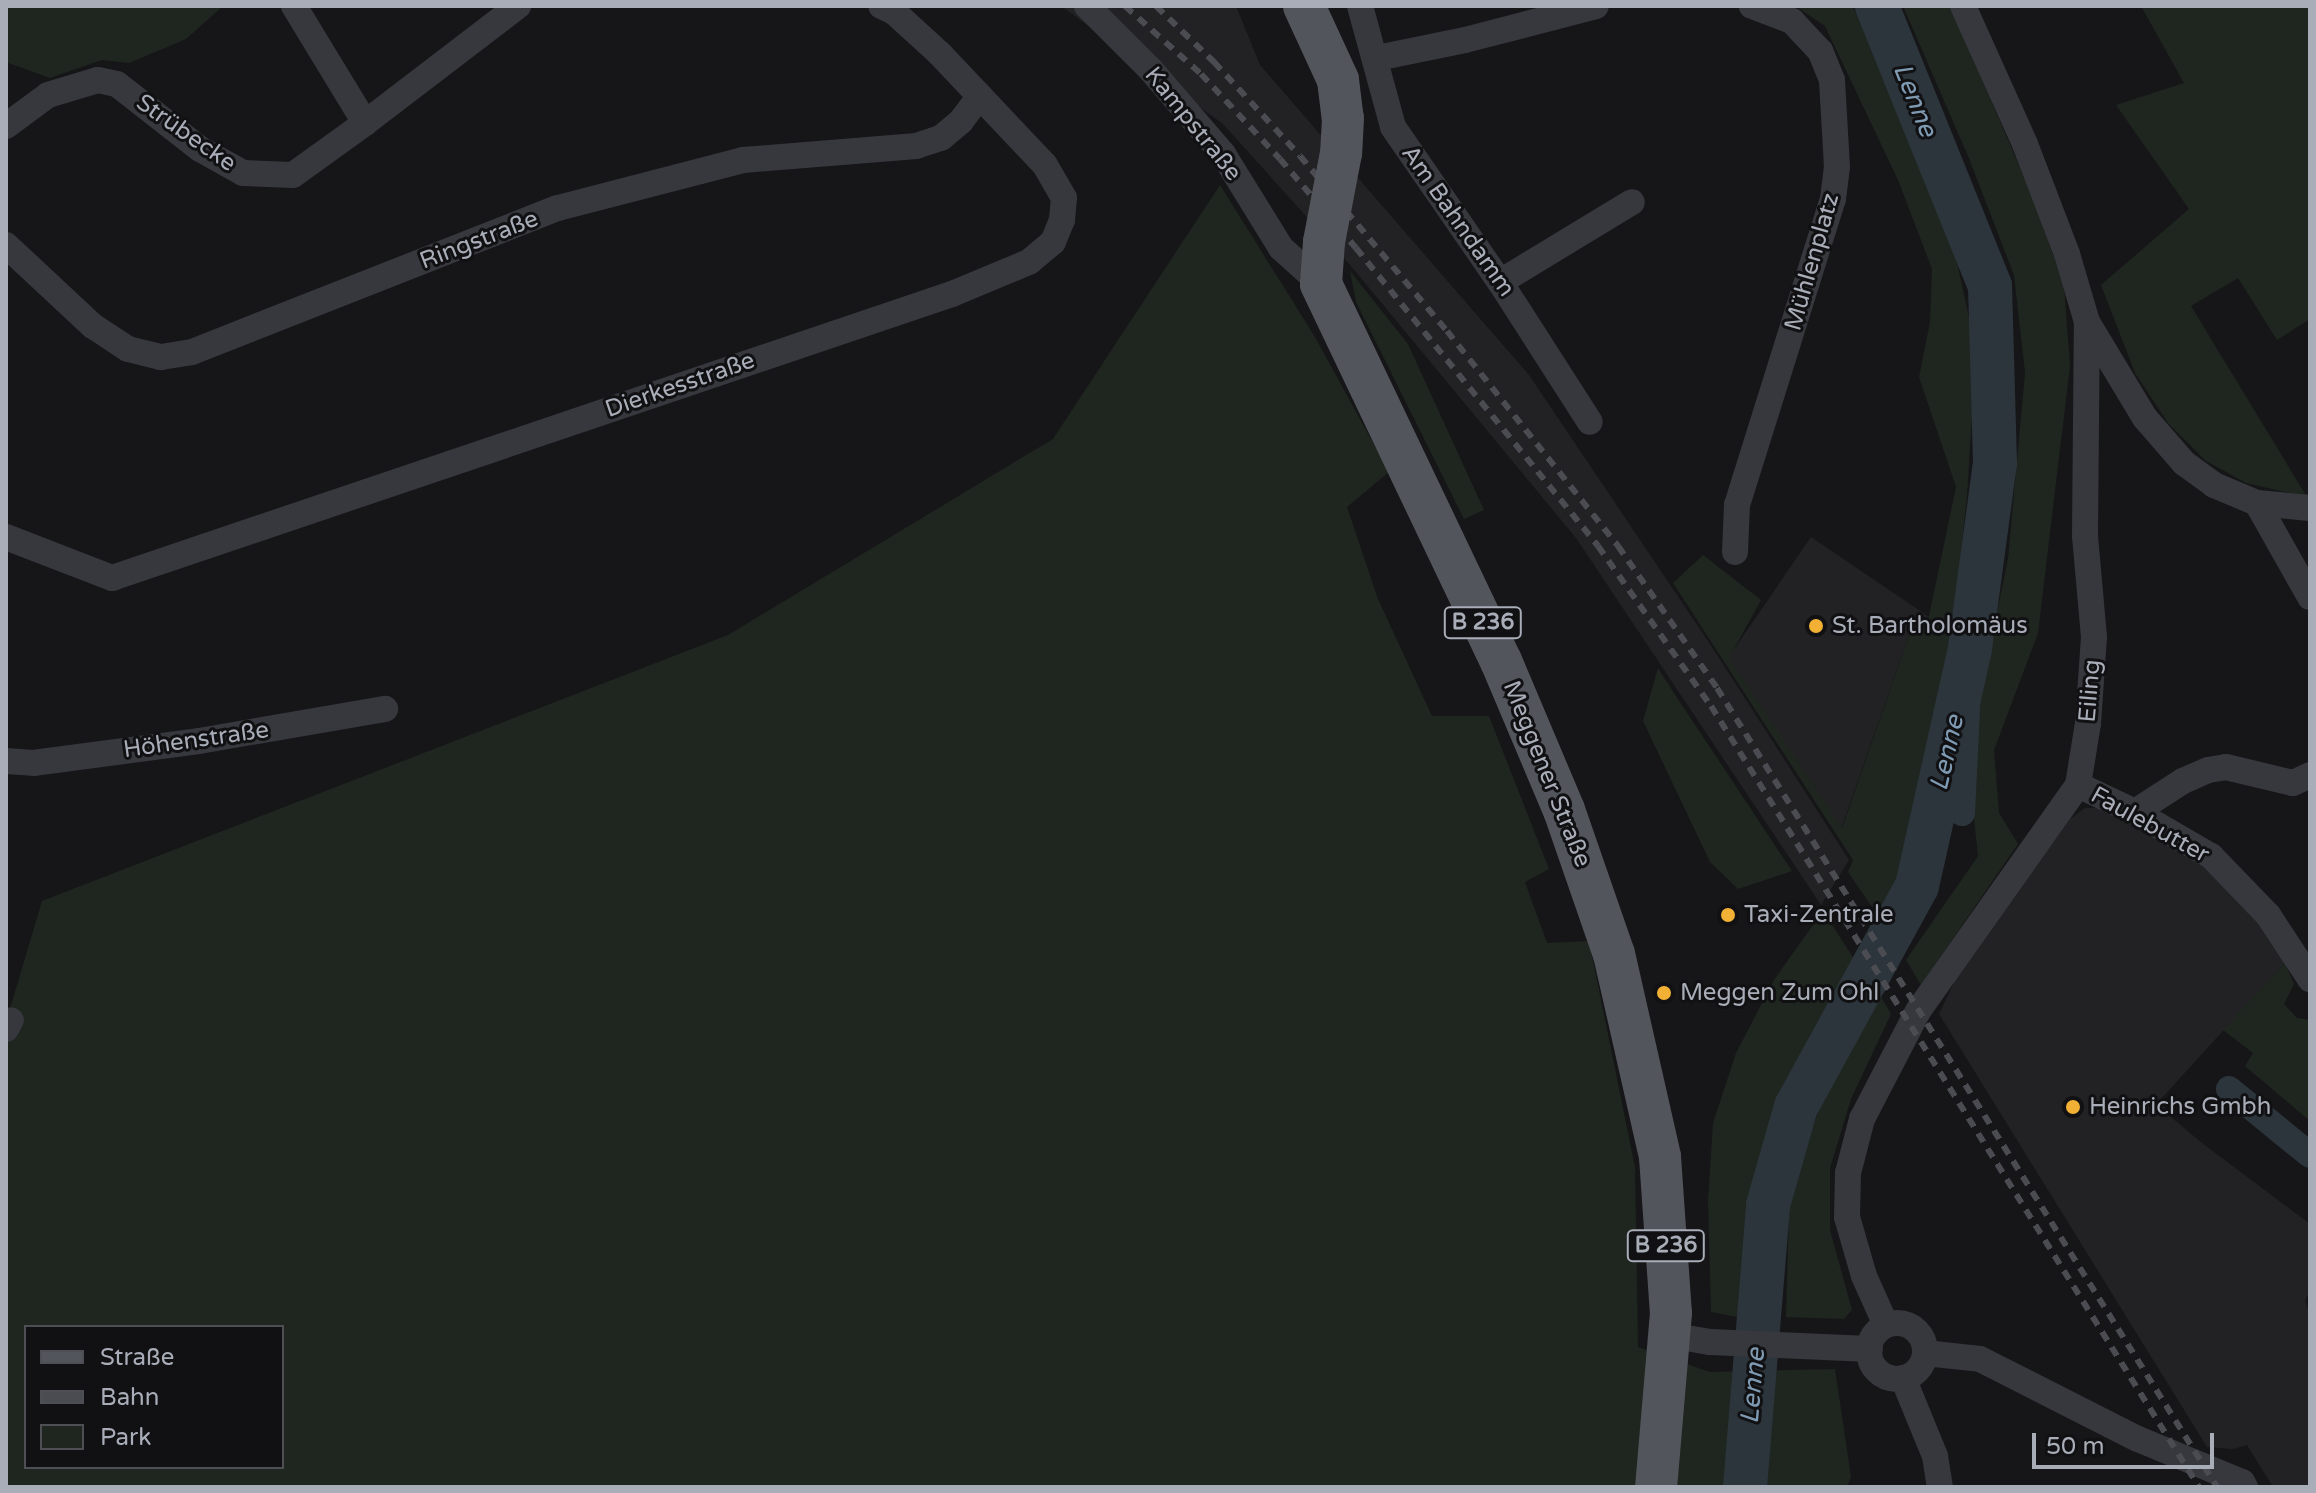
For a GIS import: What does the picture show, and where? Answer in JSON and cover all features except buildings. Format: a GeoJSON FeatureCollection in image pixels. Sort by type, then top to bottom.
{"type":"FeatureCollection","features":[{"type":"Feature","properties":{"kind":"main road","name":"Meggener Straße"},"geometry":{"type":"LineString","coordinates":[[1304,6],[1338,80],[1343,118],[1341,153],[1324,242],[1321,284],[1501,661],[1564,810],[1619,973],[1660,1157],[1671,1313],[1656,1487]]}},
{"type":"Feature","properties":{"kind":"street"},"geometry":{"type":"LineString","coordinates":[[294,6],[365,123],[518,6]]}},
{"type":"Feature","properties":{"kind":"street","name":"Dierkesstraße"},"geometry":{"type":"LineString","coordinates":[[6,537],[112,578],[952,294],[1029,262],[1053,242],[1062,220],[1064,198],[1044,164],[980,96],[894,12],[881,6]]}},
{"type":"Feature","properties":{"kind":"street","name":"Kampstraße"},"geometry":{"type":"LineString","coordinates":[[1087,6],[1151,70],[1223,154],[1281,248],[1321,284]]}},
{"type":"Feature","properties":{"kind":"street","name":"Am Bahndamm"},"geometry":{"type":"LineString","coordinates":[[1360,6],[1377,58],[1377,77],[1393,127],[1500,282],[1590,422]]}},
{"type":"Feature","properties":{"kind":"street"},"geometry":{"type":"LineString","coordinates":[[1377,58],[1465,40],[1596,6]]}},
{"type":"Feature","properties":{"kind":"street","name":"Mühlenplatz"},"geometry":{"type":"LineString","coordinates":[[1735,552],[1737,505],[1833,199],[1837,167],[1832,80],[1820,51],[1792,21],[1752,6]]}},
{"type":"Feature","properties":{"kind":"street","name":"Eiling"},"geometry":{"type":"LineString","coordinates":[[1886,1325],[1864,1276],[1847,1217],[1848,1173],[1862,1119],[1918,1011],[2078,785],[2088,723],[2094,637],[2085,536],[2087,322],[2067,254],[2025,144],[1963,6]]}},
{"type":"Feature","properties":{"kind":"street","name":"Strübecke"},"geometry":{"type":"LineString","coordinates":[[6,126],[48,95],[98,80],[117,84],[200,149],[243,173],[293,175],[365,123]]}},
{"type":"Feature","properties":{"kind":"street","name":"Ringstraße"},"geometry":{"type":"LineString","coordinates":[[6,245],[93,326],[128,349],[161,357],[192,352],[558,208],[743,160],[916,146],[941,138],[961,121],[980,96]]}},
{"type":"Feature","properties":{"kind":"street"},"geometry":{"type":"LineString","coordinates":[[1500,282],[1632,202]]}},
{"type":"Feature","properties":{"kind":"street"},"geometry":{"type":"LineString","coordinates":[[2087,322],[2164,442],[2214,485],[2257,503],[2310,508]]}},
{"type":"Feature","properties":{"kind":"street"},"geometry":{"type":"LineString","coordinates":[[2257,503],[2310,597]]}},
{"type":"Feature","properties":{"kind":"street","name":"Höhenstraße"},"geometry":{"type":"LineString","coordinates":[[6,761],[33,763],[199,741],[385,709]]}},
{"type":"Feature","properties":{"kind":"street"},"geometry":{"type":"LineString","coordinates":[[2135,812],[2183,781],[2208,770],[2226,767],[2293,783],[2310,775]]}},
{"type":"Feature","properties":{"kind":"street","name":"Faulebutter"},"geometry":{"type":"LineString","coordinates":[[2078,785],[2135,812],[2211,856],[2268,915],[2310,979]]}},
{"type":"Feature","properties":{"kind":"street"},"geometry":{"type":"LineString","coordinates":[[1902,1323],[1917,1331],[1925,1353],[1921,1367],[1903,1378],[1879,1372],[1870,1349],[1874,1335],[1886,1325],[1902,1323]]}},
{"type":"Feature","properties":{"kind":"street"},"geometry":{"type":"LineString","coordinates":[[1669,1335],[1710,1342],[1837,1345],[1870,1349]]}},
{"type":"Feature","properties":{"kind":"street"},"geometry":{"type":"LineString","coordinates":[[1925,1353],[1980,1359],[2138,1439],[2242,1482],[2245,1487]]}},
{"type":"Feature","properties":{"kind":"street"},"geometry":{"type":"LineString","coordinates":[[1903,1378],[1935,1456],[1940,1487]]}},
{"type":"Feature","properties":{"kind":"shaded area"},"geometry":{"type":"Polygon","coordinates":[[[1061,6],[1236,6],[1260,65],[1529,375],[1710,644],[1849,860],[1821,905],[1576,538],[1351,266],[1223,124],[1061,6]]]}},
{"type":"Feature","properties":{"kind":"shaded area"},"geometry":{"type":"Polygon","coordinates":[[[1811,537],[1929,617],[1912,627],[1841,829],[1728,658],[1811,537]]]}},
{"type":"Feature","properties":{"kind":"shaded area","name":"Heinrichs Gmbh"},"geometry":{"type":"Polygon","coordinates":[[[2085,808],[2101,808],[2186,852],[2255,913],[2285,963],[2160,1100],[2171,1117],[2202,1143],[2310,1224],[2310,1291],[2305,1300],[2310,1315],[2310,1487],[2273,1487],[2247,1445],[2233,1449],[2207,1447],[1939,1014],[1958,974],[2070,819],[2085,808]]]}},
{"type":"Feature","properties":{"kind":"green space"},"geometry":{"type":"Polygon","coordinates":[[[6,6],[223,6],[186,39],[129,63],[102,60],[50,78],[6,62],[6,6]]]}},
{"type":"Feature","properties":{"kind":"green space"},"geometry":{"type":"Polygon","coordinates":[[[1795,6],[1853,6],[1956,257],[1976,351],[1967,496],[1954,619],[1905,866],[1881,920],[1848,872],[1853,860],[1673,583],[1703,555],[1761,600],[1729,658],[1842,828],[1912,627],[1929,616],[1956,487],[1919,377],[1930,322],[1932,269],[1898,180],[1825,26],[1795,6]]]}},
{"type":"Feature","properties":{"kind":"green space"},"geometry":{"type":"Polygon","coordinates":[[[1903,6],[1950,6],[2030,191],[2064,285],[2070,366],[2038,633],[1994,750],[1999,813],[2018,844],[1921,985],[1906,960],[1978,856],[1970,781],[1977,708],[2008,559],[2025,373],[2014,275],[1968,156],[1903,6]]]}},
{"type":"Feature","properties":{"kind":"green space"},"geometry":{"type":"Polygon","coordinates":[[[2141,6],[2310,6],[2310,319],[2277,340],[2238,278],[2191,306],[2307,497],[2246,483],[2206,461],[2168,423],[2135,373],[2101,285],[2189,209],[2116,105],[2184,83],[2141,6]]]}},
{"type":"Feature","properties":{"kind":"green space"},"geometry":{"type":"Polygon","coordinates":[[[1220,185],[1315,337],[1389,472],[1347,507],[1378,599],[1432,716],[1489,716],[1549,869],[1525,882],[1547,943],[1589,941],[1635,1167],[1638,1347],[1710,1372],[1835,1369],[1851,1477],[1847,1487],[6,1487],[6,1022],[42,901],[728,635],[1053,439],[1220,185]]]}},
{"type":"Feature","properties":{"kind":"green space"},"geometry":{"type":"Polygon","coordinates":[[[1350,271],[1408,344],[1484,510],[1464,519],[1356,302],[1350,271]]]}},
{"type":"Feature","properties":{"kind":"green space"},"geometry":{"type":"Polygon","coordinates":[[[1658,668],[1792,871],[1738,889],[1710,862],[1643,721],[1658,668]]]}},
{"type":"Feature","properties":{"kind":"green space"},"geometry":{"type":"Polygon","coordinates":[[[1823,911],[1858,965],[1791,1082],[1762,1162],[1750,1227],[1748,1319],[1711,1312],[1708,1200],[1713,1123],[1736,1053],[1774,980],[1823,911]]]}},
{"type":"Feature","properties":{"kind":"green space"},"geometry":{"type":"Polygon","coordinates":[[[2285,963],[2294,984],[2284,1004],[2297,1018],[2310,1020],[2310,1121],[2245,1066],[2253,1053],[2223,1030],[2285,963]]]}},
{"type":"Feature","properties":{"kind":"green space"},"geometry":{"type":"Polygon","coordinates":[[[1878,992],[1891,1014],[1851,1099],[1830,1168],[1830,1230],[1852,1310],[1844,1319],[1786,1317],[1789,1209],[1802,1155],[1831,1078],[1878,992]]]}},
{"type":"Feature","properties":{"kind":"waterway","name":"Lenne"},"geometry":{"type":"LineString","coordinates":[[1745,1487],[1768,1205],[1796,1107],[1917,886],[1970,648],[1995,464],[1990,286],[1877,6]]}},
{"type":"Feature","properties":{"kind":"waterway"},"geometry":{"type":"LineString","coordinates":[[1962,813],[1970,648]]}},
{"type":"Feature","properties":{"kind":"waterway"},"geometry":{"type":"LineString","coordinates":[[2229,1089],[2310,1155]]}},
{"type":"Feature","properties":{"kind":"railway"},"geometry":{"type":"LineString","coordinates":[[1125,6],[1201,74],[1280,159],[1598,546],[1711,706],[2199,1487]]}},
{"type":"Feature","properties":{"kind":"railway"},"geometry":{"type":"LineString","coordinates":[[1156,6],[1214,62],[1300,156],[1447,331],[1618,546],[1717,688],[2217,1487]]}},
{"type":"Feature","properties":{"kind":"place","name":"St. Bartholomäus"},"geometry":{"type":"Point","coordinates":[1816,626]}},
{"type":"Feature","properties":{"kind":"place","name":"Taxi-Zentrale"},"geometry":{"type":"Point","coordinates":[1728,915]}},
{"type":"Feature","properties":{"kind":"place","name":"Meggen Zum Ohl"},"geometry":{"type":"Point","coordinates":[1664,993]}},
{"type":"Feature","properties":{"kind":"place","name":"Heinrichs Gmbh"},"geometry":{"type":"Point","coordinates":[2073,1107]}}]}
